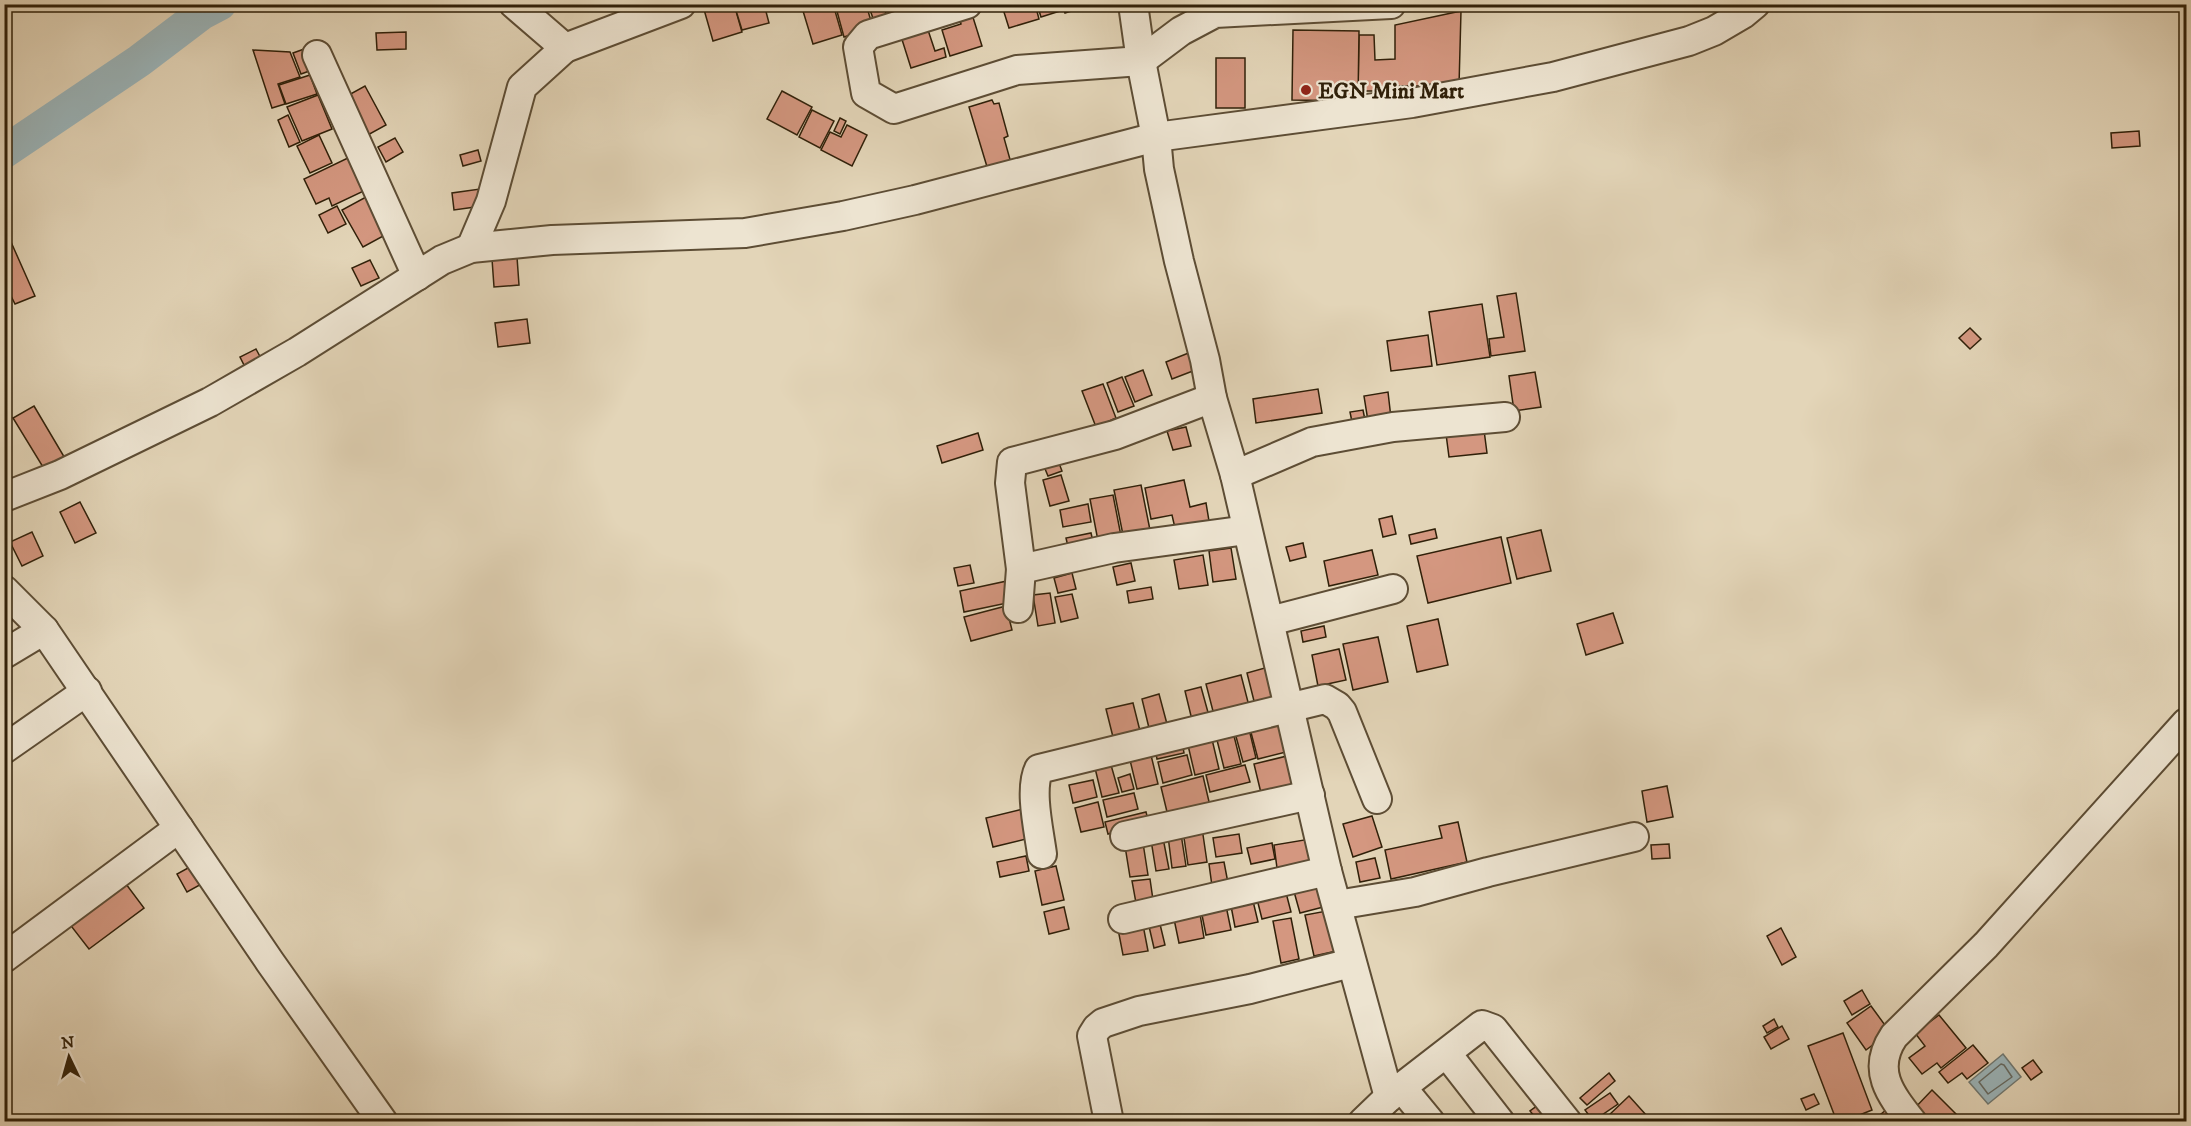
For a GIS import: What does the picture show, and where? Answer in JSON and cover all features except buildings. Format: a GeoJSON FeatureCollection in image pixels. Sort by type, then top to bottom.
{"type":"FeatureCollection","features":[{"type":"Feature","properties":{"kind":"street"},"geometry":{"type":"LineString","coordinates":[[514,4],[565,48]]}},
{"type":"Feature","properties":{"kind":"street"},"geometry":{"type":"LineString","coordinates":[[471,248],[491,201],[522,87],[565,48],[681,4]]}},
{"type":"Feature","properties":{"kind":"street"},"geometry":{"type":"LineString","coordinates":[[967,4],[868,35],[858,47],[866,93],[894,110],[1017,70],[1141,61],[1181,31],[1215,13],[1390,4]]}},
{"type":"Feature","properties":{"kind":"street"},"geometry":{"type":"LineString","coordinates":[[1133,4],[1141,61],[1156,137],[1159,169],[1169,215],[1205,360],[1212,398],[1235,475],[1288,707],[1351,963],[1395,1092],[1430,1122]]}},
{"type":"Feature","properties":{"kind":"street"},"geometry":{"type":"LineString","coordinates":[[4,497],[70,470],[210,402],[297,352],[442,260],[471,248],[552,240],[702,236],[756,232],[843,216],[915,200],[1156,137],[1412,103],[1553,77],[1689,41],[1714,31],[1755,4]]}},
{"type":"Feature","properties":{"kind":"street"},"geometry":{"type":"LineString","coordinates":[[317,56],[417,276]]}},
{"type":"Feature","properties":{"kind":"street"},"geometry":{"type":"LineString","coordinates":[[1018,608],[1021,569],[1010,483],[1012,462],[1114,435],[1212,398]]}},
{"type":"Feature","properties":{"kind":"street"},"geometry":{"type":"LineString","coordinates":[[1235,475],[1312,442],[1393,427],[1505,417]]}},
{"type":"Feature","properties":{"kind":"street"},"geometry":{"type":"LineString","coordinates":[[1021,569],[1113,548],[1247,530]]}},
{"type":"Feature","properties":{"kind":"street"},"geometry":{"type":"LineString","coordinates":[[1270,621],[1393,589]]}},
{"type":"Feature","properties":{"kind":"street"},"geometry":{"type":"LineString","coordinates":[[4,590],[44,630],[270,962],[383,1122]]}},
{"type":"Feature","properties":{"kind":"street"},"geometry":{"type":"LineString","coordinates":[[4,654],[44,630]]}},
{"type":"Feature","properties":{"kind":"street"},"geometry":{"type":"LineString","coordinates":[[4,748],[87,691]]}},
{"type":"Feature","properties":{"kind":"street"},"geometry":{"type":"LineString","coordinates":[[1042,854],[1035,787],[1039,769],[1325,699],[1342,712],[1377,799]]}},
{"type":"Feature","properties":{"kind":"street"},"geometry":{"type":"LineString","coordinates":[[1912,1122],[1893,1098],[1886,1082],[1884,1058],[1887,1046],[1894,1036],[1986,945],[2187,723]]}},
{"type":"Feature","properties":{"kind":"street"},"geometry":{"type":"LineString","coordinates":[[1125,836],[1310,795]]}},
{"type":"Feature","properties":{"kind":"street"},"geometry":{"type":"LineString","coordinates":[[4,958],[179,828]]}},
{"type":"Feature","properties":{"kind":"street"},"geometry":{"type":"LineString","coordinates":[[1337,905],[1415,892],[1510,866],[1634,837]]}},
{"type":"Feature","properties":{"kind":"street"},"geometry":{"type":"LineString","coordinates":[[1123,919],[1327,871]]}},
{"type":"Feature","properties":{"kind":"street"},"geometry":{"type":"LineString","coordinates":[[1109,1122],[1092,1036],[1103,1023],[1139,1011],[1250,989],[1351,963]]}},
{"type":"Feature","properties":{"kind":"street"},"geometry":{"type":"LineString","coordinates":[[1363,1122],[1395,1092],[1482,1025],[1487,1026],[1505,1043],[1567,1122]]}},
{"type":"Feature","properties":{"kind":"street"},"geometry":{"type":"LineString","coordinates":[[1447,1054],[1500,1122]]}},
{"type":"Feature","properties":{"kind":"water"},"geometry":{"type":"Polygon","coordinates":[[[2003,1054],[2021,1077],[1988,1104],[1969,1082],[2003,1054]]]}},
{"type":"Feature","properties":{"kind":"waterway"},"geometry":{"type":"LineString","coordinates":[[4,152],[139,61],[201,14],[220,4]]}},
{"type":"Feature","properties":{"kind":"place","name":"EGN Mini Mart"},"geometry":{"type":"Point","coordinates":[1306,90]}}]}
